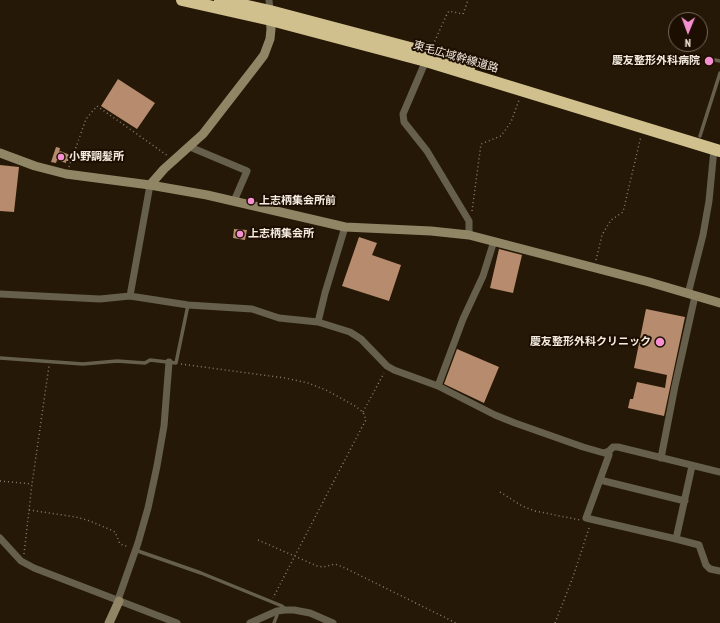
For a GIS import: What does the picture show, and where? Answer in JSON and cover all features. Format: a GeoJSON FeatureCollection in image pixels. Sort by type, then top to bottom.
{"type":"FeatureCollection","features":[{"type":"Feature","properties":{"kind":"highway","name":"東毛広域幹線道路"},"geometry":{"type":"LineString","coordinates":[[182,0],[270,10]]}},
{"type":"Feature","properties":{"kind":"highway","name":"東毛広域幹線道路"},"geometry":{"type":"LineString","coordinates":[[220,0],[270,10],[700,136],[718,147]]}},
{"type":"Feature","properties":{"kind":"highway","name":"東毛広域幹線道路"},"geometry":{"type":"LineString","coordinates":[[428,57],[522,90],[643,127],[718,147]]}},
{"type":"Feature","properties":{"kind":"street"},"geometry":{"type":"LineString","coordinates":[[130,296],[150,185],[156,177],[190,147],[207,129],[264,55],[270,39],[270,10]]}},
{"type":"Feature","properties":{"kind":"street"},"geometry":{"type":"LineString","coordinates":[[428,57],[403,114],[404,122],[427,151],[469,221],[469,235]]}},
{"type":"Feature","properties":{"kind":"street"},"geometry":{"type":"LineString","coordinates":[[190,147],[247,171],[234,201]]}},
{"type":"Feature","properties":{"kind":"street"},"geometry":{"type":"LineString","coordinates":[[661,458],[718,147]]}},
{"type":"Feature","properties":{"kind":"street"},"geometry":{"type":"LineString","coordinates":[[0,153],[35,166],[66,174],[150,185],[234,201],[345,227],[430,231],[469,235],[720,303]]}},
{"type":"Feature","properties":{"kind":"street"},"geometry":{"type":"LineString","coordinates":[[318,322],[345,227]]}},
{"type":"Feature","properties":{"kind":"street"},"geometry":{"type":"LineString","coordinates":[[438,386],[463,319],[483,276],[494,241]]}},
{"type":"Feature","properties":{"kind":"street"},"geometry":{"type":"LineString","coordinates":[[0,294],[100,299],[130,296],[188,305],[252,310],[279,318],[318,322],[350,332],[361,339],[387,366],[394,370],[438,386],[495,415],[515,423],[583,447],[604,452],[618,447],[720,472]]}},
{"type":"Feature","properties":{"kind":"street"},"geometry":{"type":"LineString","coordinates":[[109,623],[119,601],[148,508],[164,426],[172,363]]}},
{"type":"Feature","properties":{"kind":"street"},"geometry":{"type":"LineString","coordinates":[[609,451],[609,456],[586,518],[676,538],[699,545],[706,565],[710,569],[720,571]]}},
{"type":"Feature","properties":{"kind":"street"},"geometry":{"type":"LineString","coordinates":[[676,538],[692,466]]}},
{"type":"Feature","properties":{"kind":"street"},"geometry":{"type":"LineString","coordinates":[[600,480],[684,501]]}},
{"type":"Feature","properties":{"kind":"street"},"geometry":{"type":"LineString","coordinates":[[1,541],[23,562],[34,568],[177,623]]}},
{"type":"Feature","properties":{"kind":"street"},"geometry":{"type":"LineString","coordinates":[[250,623],[277,612],[294,610],[310,613],[334,623]]}},
{"type":"Feature","properties":{"kind":"lane"},"geometry":{"type":"LineString","coordinates":[[715,60],[720,61]]}},
{"type":"Feature","properties":{"kind":"lane"},"geometry":{"type":"LineString","coordinates":[[700,136],[720,73]]}},
{"type":"Feature","properties":{"kind":"lane"},"geometry":{"type":"LineString","coordinates":[[0,358],[84,364],[117,361],[145,363],[150,360],[172,363],[188,305]]}},
{"type":"Feature","properties":{"kind":"lane"},"geometry":{"type":"LineString","coordinates":[[135,550],[201,572],[271,601],[282,606],[285,610]]}},
{"type":"Feature","properties":{"kind":"lane"},"geometry":{"type":"LineString","coordinates":[[274,623],[277,612]]}},
{"type":"Feature","properties":{"kind":"path"},"geometry":{"type":"LineString","coordinates":[[428,57],[449,11],[463,14],[468,0]]}},
{"type":"Feature","properties":{"kind":"path"},"geometry":{"type":"LineString","coordinates":[[469,221],[472,214],[481,144],[501,136],[511,122],[522,90]]}},
{"type":"Feature","properties":{"kind":"path"},"geometry":{"type":"LineString","coordinates":[[66,174],[86,119],[97,106],[175,160]]}},
{"type":"Feature","properties":{"kind":"path"},"geometry":{"type":"LineString","coordinates":[[594,268],[602,235],[611,220],[623,212],[643,127]]}},
{"type":"Feature","properties":{"kind":"path"},"geometry":{"type":"LineString","coordinates":[[23,562],[32,484],[50,361]]}},
{"type":"Feature","properties":{"kind":"path"},"geometry":{"type":"LineString","coordinates":[[172,363],[285,378],[308,383],[344,400],[363,412],[366,420],[271,601]]}},
{"type":"Feature","properties":{"kind":"path"},"geometry":{"type":"LineString","coordinates":[[363,412],[387,366]]}},
{"type":"Feature","properties":{"kind":"path"},"geometry":{"type":"LineString","coordinates":[[0,481],[32,484]]}},
{"type":"Feature","properties":{"kind":"path"},"geometry":{"type":"LineString","coordinates":[[500,492],[522,506],[535,511],[581,520],[586,518],[591,523],[573,577],[554,623]]}},
{"type":"Feature","properties":{"kind":"path"},"geometry":{"type":"LineString","coordinates":[[29,510],[76,517],[90,521],[111,530],[114,532],[120,544],[135,550]]}},
{"type":"Feature","properties":{"kind":"path"},"geometry":{"type":"LineString","coordinates":[[258,540],[317,566],[323,567],[335,564],[456,623]]}},
{"type":"Feature","properties":{"kind":"building"},"geometry":{"type":"Polygon","coordinates":[[[118,79],[155,103],[137,129],[101,106],[118,79]]]}},
{"type":"Feature","properties":{"kind":"building","name":"小野調髪所"},"geometry":{"type":"Polygon","coordinates":[[[56,147],[60,148],[59,153],[60,151],[70,155],[66,163],[57,160],[56,163],[51,162],[56,147]]]}},
{"type":"Feature","properties":{"kind":"building"},"geometry":{"type":"Polygon","coordinates":[[[0,165],[19,167],[14,212],[0,211],[0,165]]]}},
{"type":"Feature","properties":{"kind":"building","name":"上志柄集会所"},"geometry":{"type":"Polygon","coordinates":[[[234,229],[247,230],[245,240],[233,238],[234,229]]]}},
{"type":"Feature","properties":{"kind":"building"},"geometry":{"type":"Polygon","coordinates":[[[359,237],[377,243],[372,255],[401,265],[389,301],[342,286],[359,237]]]}},
{"type":"Feature","properties":{"kind":"building"},"geometry":{"type":"Polygon","coordinates":[[[499,249],[522,255],[513,293],[490,288],[499,249]]]}},
{"type":"Feature","properties":{"kind":"building","name":"慶友整形外科クリニック"},"geometry":{"type":"Polygon","coordinates":[[[646,309],[685,317],[664,416],[628,408],[630,399],[633,399],[637,382],[665,388],[667,375],[634,368],[646,309]]]}},
{"type":"Feature","properties":{"kind":"building"},"geometry":{"type":"Polygon","coordinates":[[[457,349],[499,367],[484,403],[444,384],[457,349]]]}},
{"type":"Feature","properties":{"kind":"place","name":"慶友整形外科病院"},"geometry":{"type":"Point","coordinates":[709,61]}},
{"type":"Feature","properties":{"kind":"place","name":"小野調髪所"},"geometry":{"type":"Point","coordinates":[61,157]}},
{"type":"Feature","properties":{"kind":"place","name":"上志柄集会所前"},"geometry":{"type":"Point","coordinates":[251,201]}},
{"type":"Feature","properties":{"kind":"place","name":"上志柄集会所"},"geometry":{"type":"Point","coordinates":[240,234]}},
{"type":"Feature","properties":{"kind":"place","name":"慶友整形外科クリニック"},"geometry":{"type":"Point","coordinates":[660,342]}}]}
